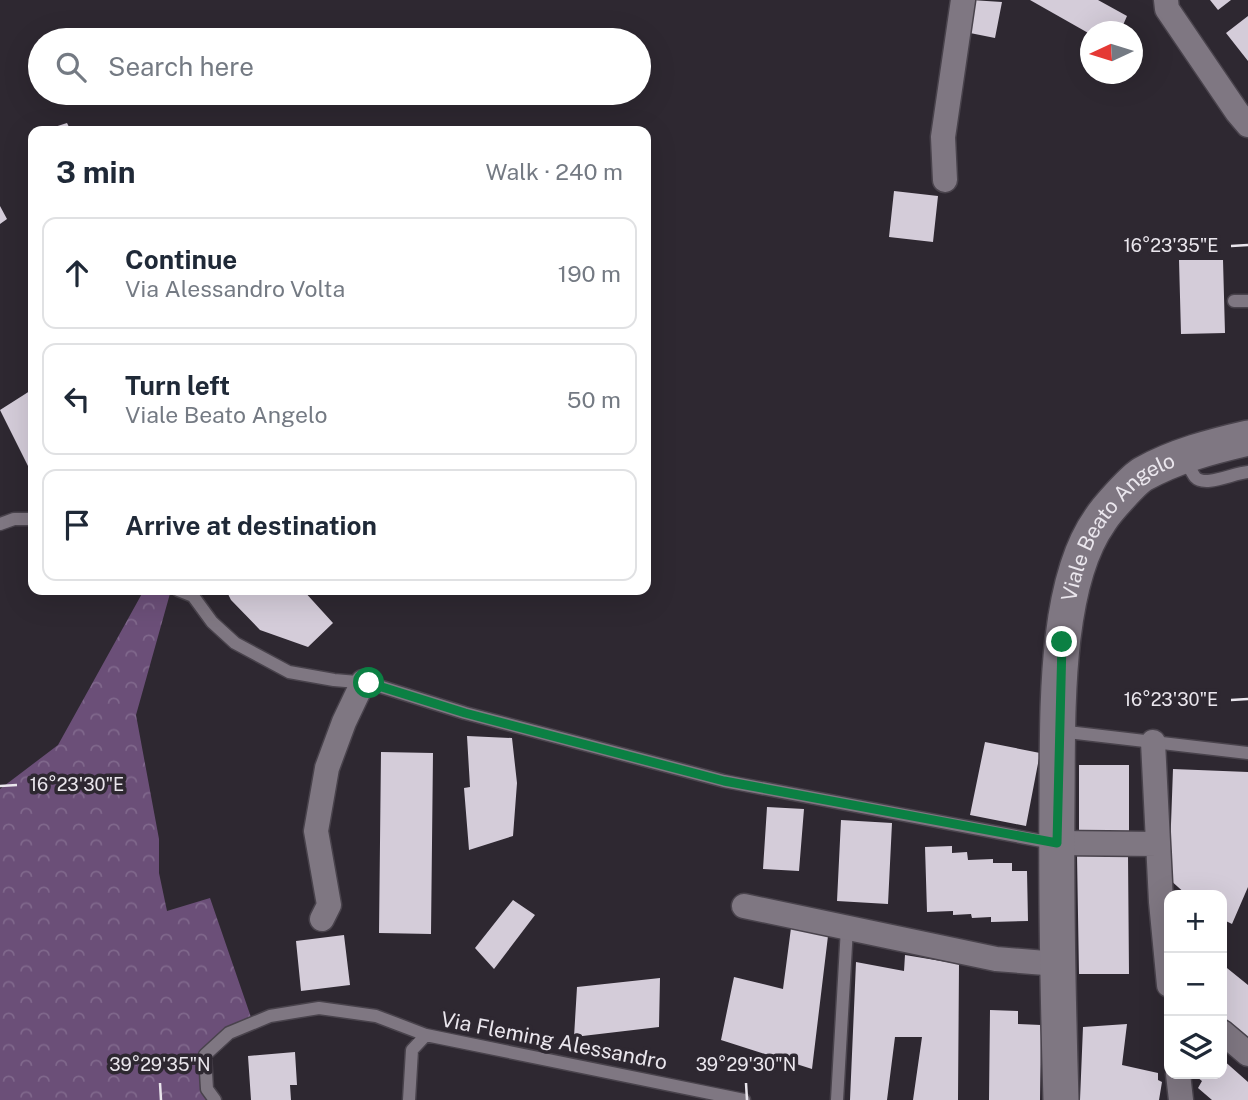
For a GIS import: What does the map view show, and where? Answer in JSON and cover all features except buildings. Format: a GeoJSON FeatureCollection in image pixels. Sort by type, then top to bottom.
{"type":"FeatureCollection","features":[{"type":"Feature","properties":{"kind":"street"},"geometry":{"type":"LineString","coordinates":[[944,180],[943,137],[963,0]]}},
{"type":"Feature","properties":{"kind":"street"},"geometry":{"type":"LineString","coordinates":[[1166,0],[1167,9],[1237,113],[1248,125]]}},
{"type":"Feature","properties":{"kind":"street","name":"Viale Beato Angelo"},"geometry":{"type":"LineString","coordinates":[[1060,1100],[1057,843],[1059,731],[1062,642],[1076,567],[1100,520],[1142,475],[1206,447],[1248,438]]}},
{"type":"Feature","properties":{"kind":"street"},"geometry":{"type":"LineString","coordinates":[[322,919],[329,905],[316,831],[327,768],[363,682]]}},
{"type":"Feature","properties":{"kind":"street"},"geometry":{"type":"LineString","coordinates":[[1153,742],[1167,953]]}},
{"type":"Feature","properties":{"kind":"street"},"geometry":{"type":"LineString","coordinates":[[1057,843],[1158,844]]}},
{"type":"Feature","properties":{"kind":"street"},"geometry":{"type":"LineString","coordinates":[[744,906],[996,959],[1058,964]]}},
{"type":"Feature","properties":{"kind":"street"},"geometry":{"type":"LineString","coordinates":[[1227,1036],[1248,1054]]}},
{"type":"Feature","properties":{"kind":"street"},"geometry":{"type":"LineString","coordinates":[[1179,1079],[1181,1100]]}},
{"type":"Feature","properties":{"kind":"lane"},"geometry":{"type":"LineString","coordinates":[[1183,457],[1197,479],[1208,483],[1236,473],[1248,472]]}},
{"type":"Feature","properties":{"kind":"lane"},"geometry":{"type":"LineString","coordinates":[[0,524],[14,519],[28,519]]}},
{"type":"Feature","properties":{"kind":"lane"},"geometry":{"type":"LineString","coordinates":[[194,595],[212,622],[235,643],[289,672],[363,682],[465,713],[724,781],[1057,843]]}},
{"type":"Feature","properties":{"kind":"lane"},"geometry":{"type":"LineString","coordinates":[[1059,731],[1248,753]]}},
{"type":"Feature","properties":{"kind":"lane"},"geometry":{"type":"LineString","coordinates":[[837,1100],[847,928]]}},
{"type":"Feature","properties":{"kind":"lane"},"geometry":{"type":"LineString","coordinates":[[215,1100],[207,1089],[205,1055],[229,1033],[270,1016],[319,1008],[376,1016],[426,1035]]}},
{"type":"Feature","properties":{"kind":"lane","name":"Via Fleming Alessandro"},"geometry":{"type":"LineString","coordinates":[[409,1100],[412,1050],[426,1035],[744,1100]]}},
{"type":"Feature","properties":{"kind":"green space"},"geometry":{"type":"Polygon","coordinates":[[[141,595],[170,595],[136,715],[159,839],[159,873],[167,911],[210,898],[253,1023],[205,1055],[215,1100],[0,1100],[0,789],[58,745],[141,595]]]}},
{"type":"Feature","properties":{"kind":"route"},"geometry":{"type":"LineString","coordinates":[[369,683],[465,713],[724,781],[1057,843],[1062,642]]}}]}
